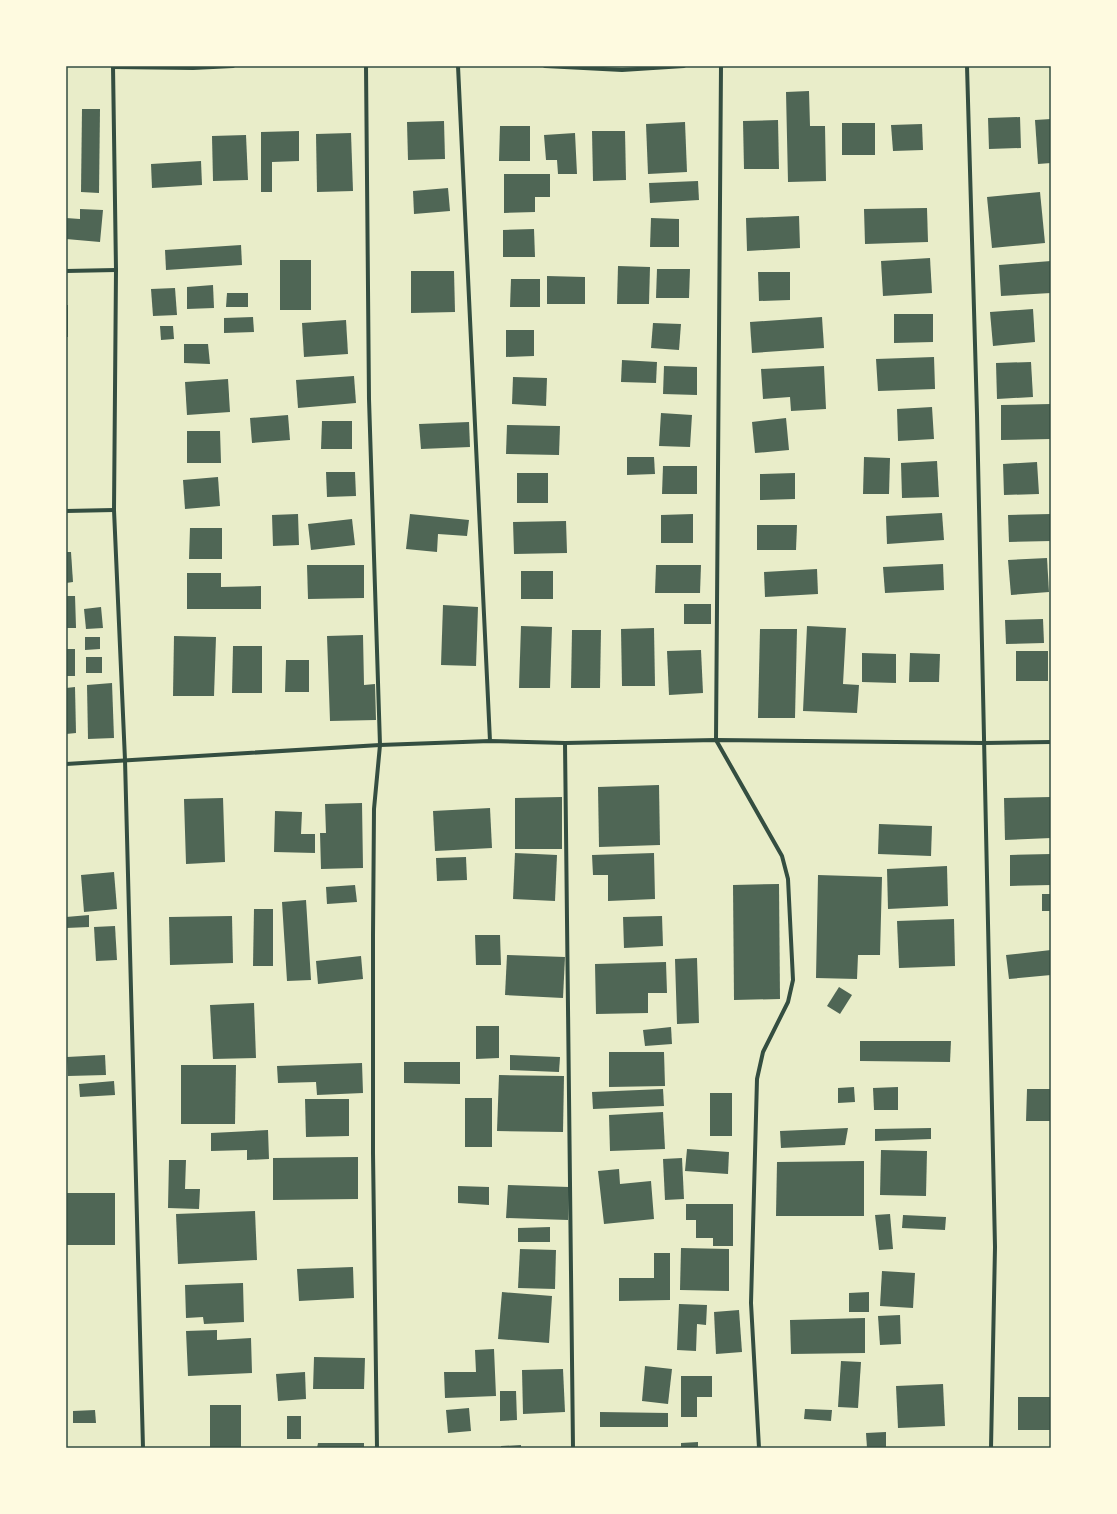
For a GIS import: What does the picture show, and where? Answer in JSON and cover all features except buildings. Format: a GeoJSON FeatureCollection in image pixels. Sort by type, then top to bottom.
{"type":"FeatureCollection","features":[{"type":"Feature","properties":{"kind":"street"},"geometry":{"type":"LineString","coordinates":[[143,1448],[125,760],[114,510],[116,270],[113,67],[193,68],[233,66]]}},
{"type":"Feature","properties":{"kind":"street"},"geometry":{"type":"LineString","coordinates":[[366,66],[369,399],[380,744],[374,809],[373,911],[373,1154],[377,1448]]}},
{"type":"Feature","properties":{"kind":"street"},"geometry":{"type":"LineString","coordinates":[[458,66],[490,741]]}},
{"type":"Feature","properties":{"kind":"street"},"geometry":{"type":"LineString","coordinates":[[545,66],[622,68],[684,66]]}},
{"type":"Feature","properties":{"kind":"street"},"geometry":{"type":"LineString","coordinates":[[721,66],[716,740],[782,856],[788,879],[794,980],[788,1002],[763,1052],[757,1079],[751,1303],[759,1448]]}},
{"type":"Feature","properties":{"kind":"street"},"geometry":{"type":"LineString","coordinates":[[967,66],[995,1247],[990,1448]]}},
{"type":"Feature","properties":{"kind":"street"},"geometry":{"type":"LineString","coordinates":[[66,271],[116,270]]}},
{"type":"Feature","properties":{"kind":"street"},"geometry":{"type":"LineString","coordinates":[[66,510],[114,510]]}},
{"type":"Feature","properties":{"kind":"street"},"geometry":{"type":"LineString","coordinates":[[66,764],[380,744],[490,741],[565,743],[716,740],[984,743],[1051,742]]}},
{"type":"Feature","properties":{"kind":"street"},"geometry":{"type":"LineString","coordinates":[[565,743],[573,1448]]}}]}
